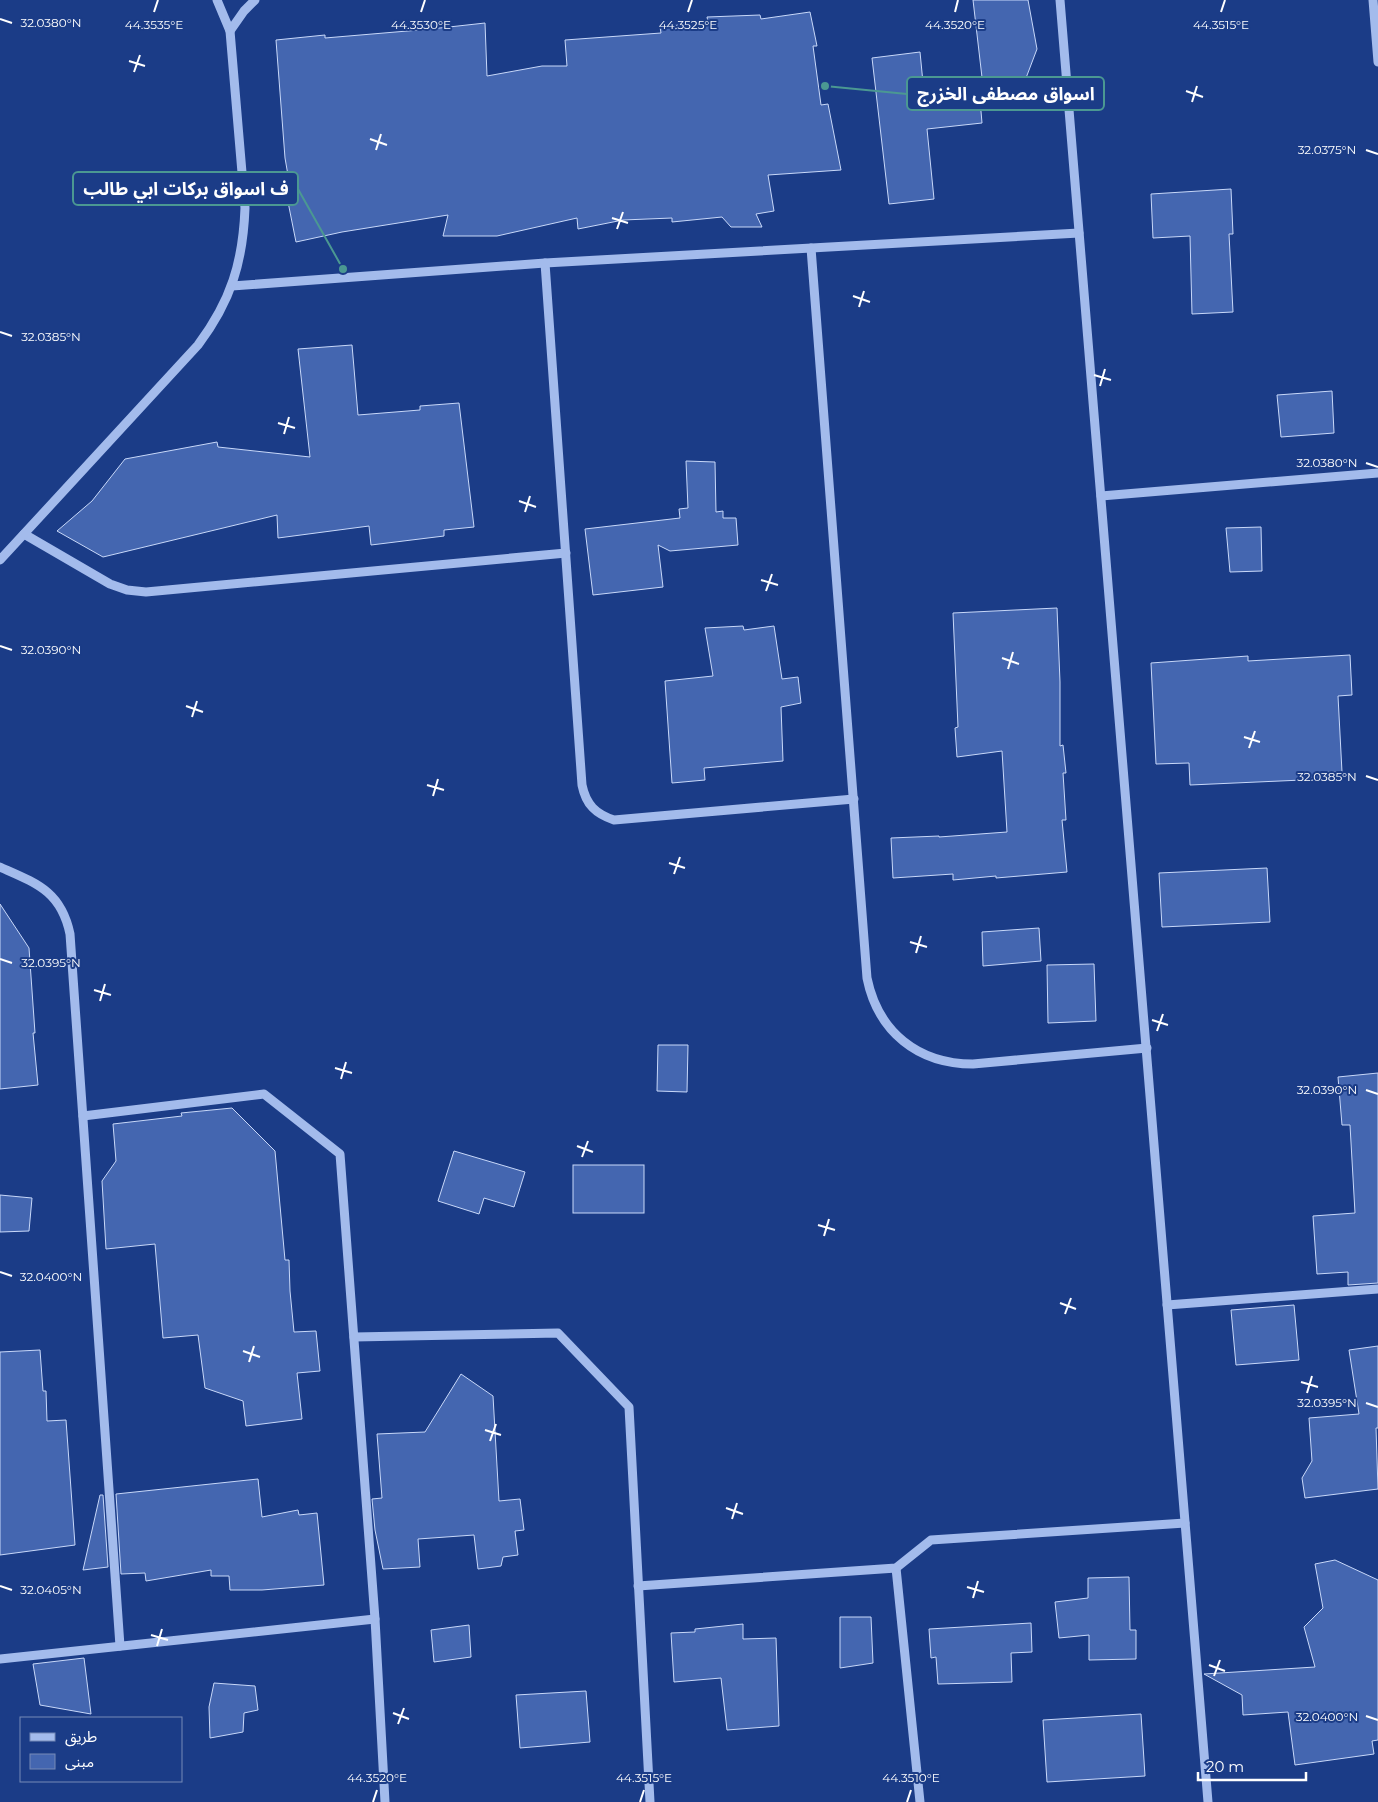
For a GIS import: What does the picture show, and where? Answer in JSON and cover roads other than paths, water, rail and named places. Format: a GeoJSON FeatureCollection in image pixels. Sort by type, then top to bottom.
{"type":"FeatureCollection","features":[{"type":"Feature","properties":{"kind":"street"},"geometry":{"type":"LineString","coordinates":[[0,560],[198,345],[212,327],[232,286],[240,261],[244,234],[244,208],[230,31],[217,0]]}},
{"type":"Feature","properties":{"kind":"street"},"geometry":{"type":"LineString","coordinates":[[230,31],[254,0]]}},
{"type":"Feature","properties":{"kind":"street"},"geometry":{"type":"LineString","coordinates":[[1060,0],[1208,1802]]}},
{"type":"Feature","properties":{"kind":"street"},"geometry":{"type":"LineString","coordinates":[[1373,0],[1378,62]]}},
{"type":"Feature","properties":{"kind":"street"},"geometry":{"type":"LineString","coordinates":[[232,286],[545,263],[1079,233]]}},
{"type":"Feature","properties":{"kind":"street"},"geometry":{"type":"LineString","coordinates":[[811,248],[867,978],[875,1007],[898,1036],[912,1049],[942,1061],[958,1064],[1147,1048]]}},
{"type":"Feature","properties":{"kind":"street"},"geometry":{"type":"LineString","coordinates":[[545,263],[582,785],[584,795],[589,804],[596,812],[614,820],[625,820],[854,799]]}},
{"type":"Feature","properties":{"kind":"street"},"geometry":{"type":"LineString","coordinates":[[1100,496],[1378,473]]}},
{"type":"Feature","properties":{"kind":"street"},"geometry":{"type":"LineString","coordinates":[[24,534],[110,584],[127,590],[146,592],[566,553]]}},
{"type":"Feature","properties":{"kind":"street"},"geometry":{"type":"LineString","coordinates":[[0,867],[39,885],[51,894],[67,920],[70,934],[120,1646]]}},
{"type":"Feature","properties":{"kind":"street"},"geometry":{"type":"LineString","coordinates":[[83,1116],[264,1094],[340,1154],[375,1619],[385,1802]]}},
{"type":"Feature","properties":{"kind":"street"},"geometry":{"type":"LineString","coordinates":[[1167,1305],[1378,1289]]}},
{"type":"Feature","properties":{"kind":"street"},"geometry":{"type":"LineString","coordinates":[[354,1337],[558,1334],[629,1407],[650,1802]]}},
{"type":"Feature","properties":{"kind":"street"},"geometry":{"type":"LineString","coordinates":[[638,1586],[896,1568],[930,1540],[1185,1523]]}},
{"type":"Feature","properties":{"kind":"street"},"geometry":{"type":"LineString","coordinates":[[896,1568],[920,1802]]}},
{"type":"Feature","properties":{"kind":"street"},"geometry":{"type":"LineString","coordinates":[[0,1659],[375,1619]]}},
{"type":"Feature","properties":{"kind":"place","name":"اسواق مصطفى الخزرج"},"geometry":{"type":"Point","coordinates":[825,86]}},
{"type":"Feature","properties":{"kind":"place","name":"ف اسواق بركات ابي طالب"},"geometry":{"type":"Point","coordinates":[343,269]}}]}
